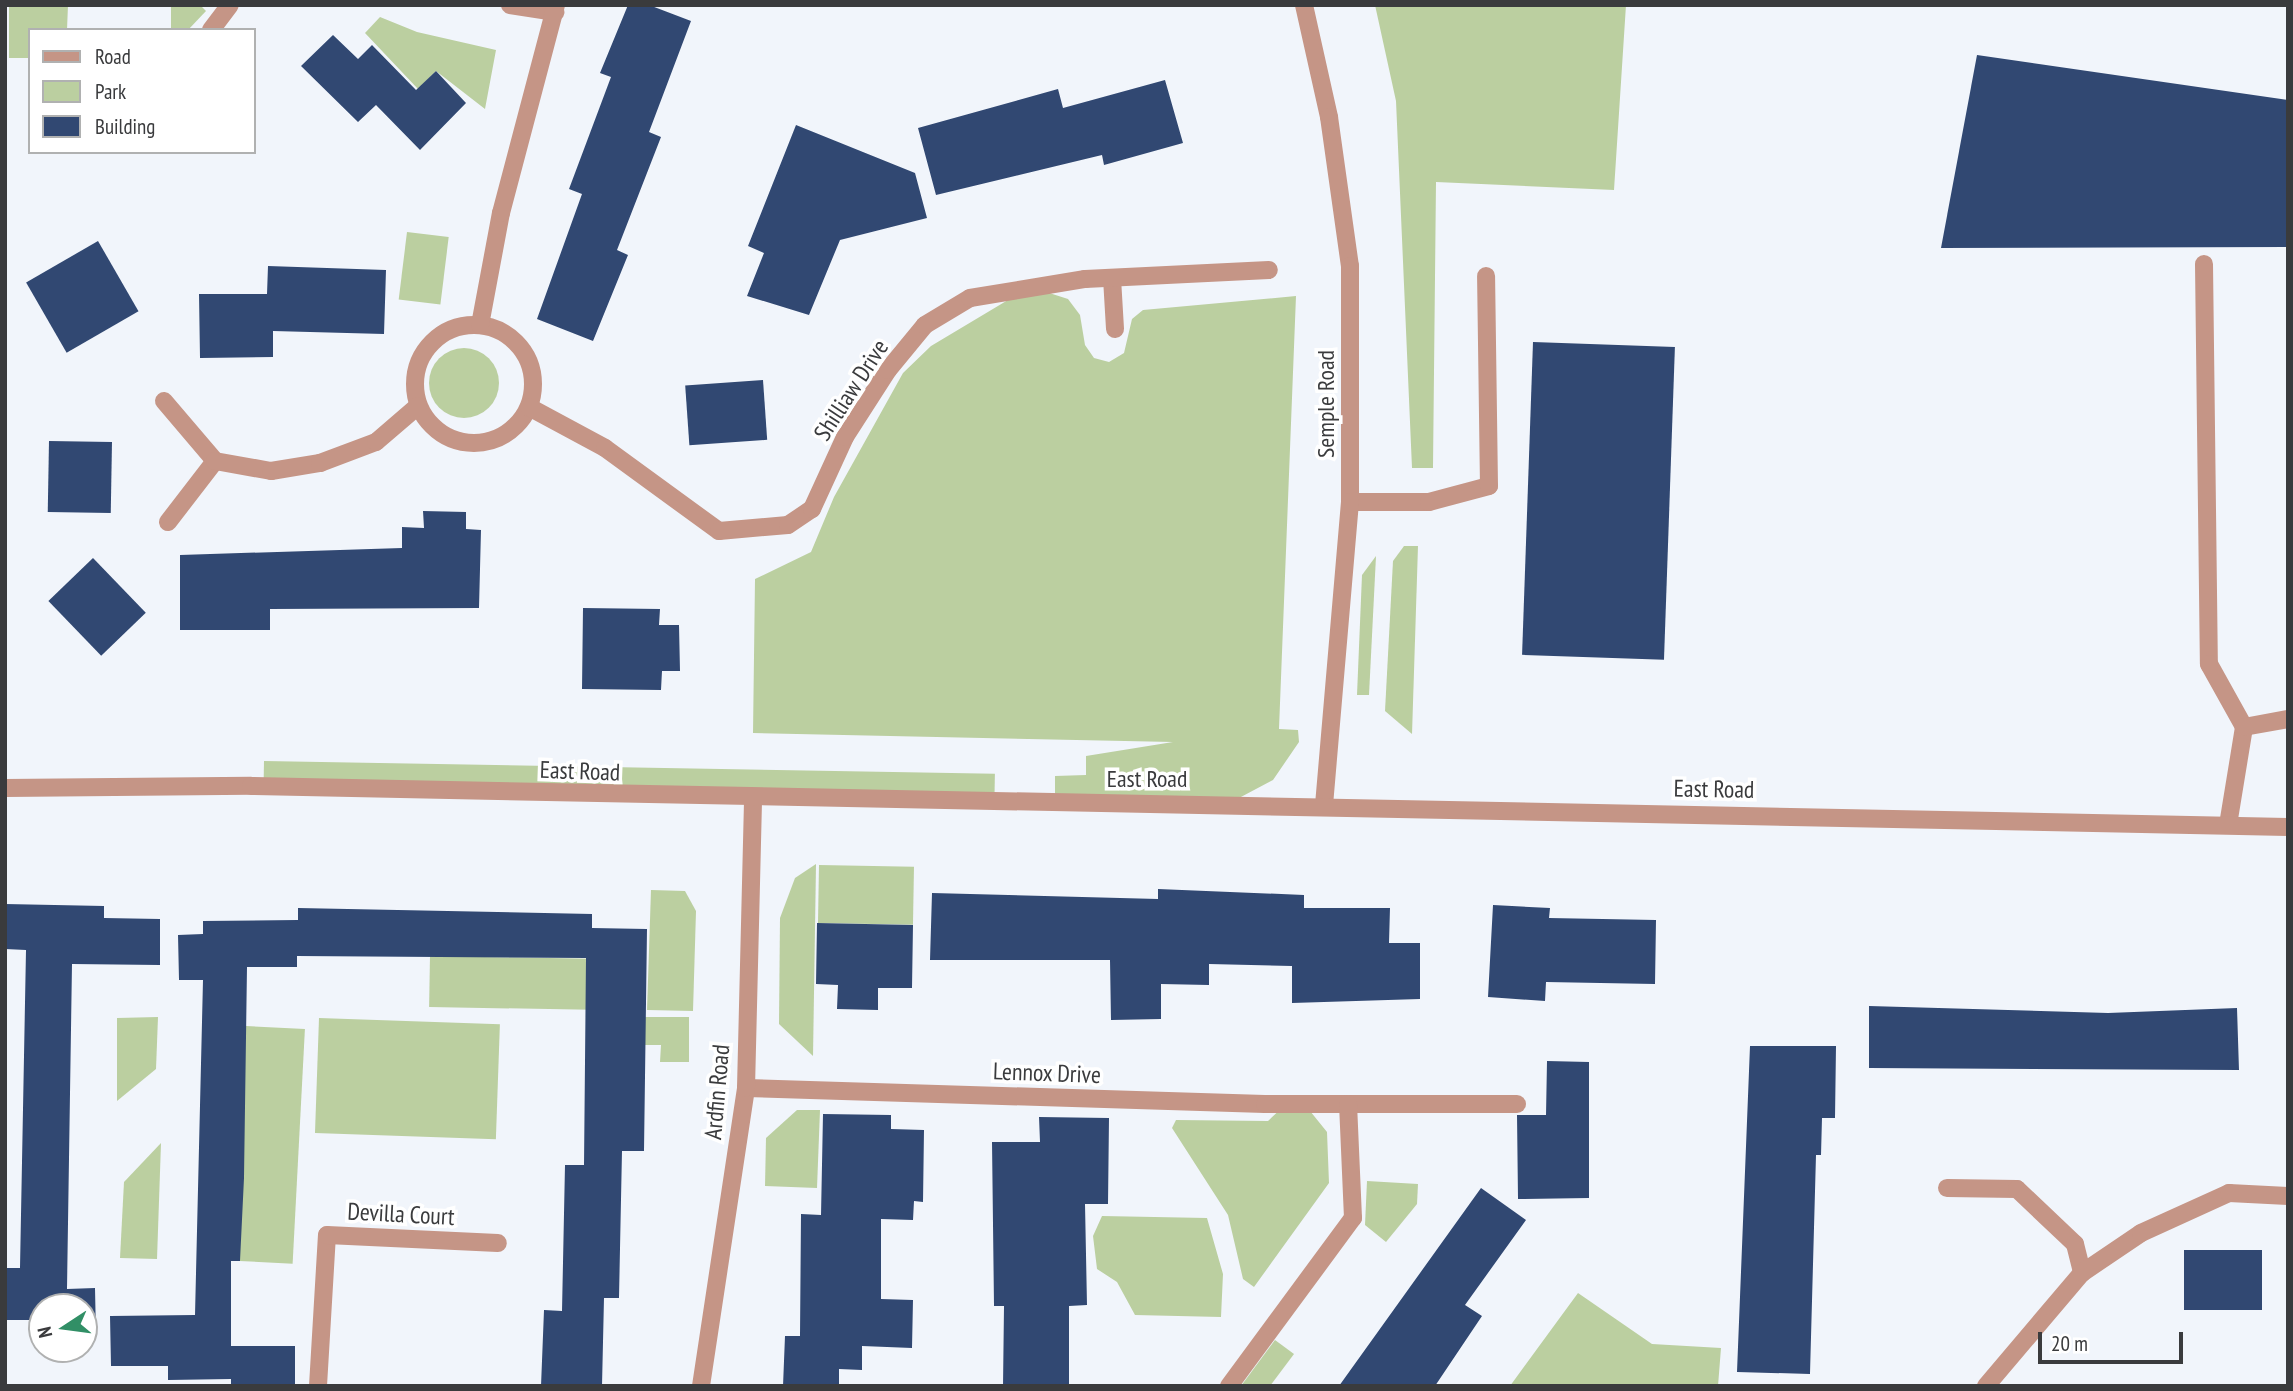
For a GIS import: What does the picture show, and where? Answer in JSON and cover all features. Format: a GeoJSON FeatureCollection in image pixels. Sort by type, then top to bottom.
{"type":"FeatureCollection","features":[{"type":"Feature","properties":{"kind":"street"},"geometry":{"type":"LineString","coordinates":[[213,28],[230,5]]}},
{"type":"Feature","properties":{"kind":"street"},"geometry":{"type":"LineString","coordinates":[[480,325],[501,213],[556,9],[510,5]]}},
{"type":"Feature","properties":{"kind":"street","name":"Semple Road"},"geometry":{"type":"LineString","coordinates":[[1304,5],[1329,117],[1350,266],[1350,502],[1324,805]]}},
{"type":"Feature","properties":{"kind":"street"},"geometry":{"type":"LineString","coordinates":[[2204,264],[2209,664],[2244,727],[2228,825]]}},
{"type":"Feature","properties":{"kind":"street","name":"Shilliaw Drive"},"geometry":{"type":"LineString","coordinates":[[529,407],[605,448],[719,531],[788,525],[812,509],[845,437],[925,325],[970,298],[1112,278],[1269,270]]}},
{"type":"Feature","properties":{"kind":"street"},"geometry":{"type":"LineString","coordinates":[[1350,502],[1429,502],[1489,486],[1486,276]]}},
{"type":"Feature","properties":{"kind":"street"},"geometry":{"type":"LineString","coordinates":[[1112,278],[1115,329]]}},
{"type":"Feature","properties":{"kind":"street"},"geometry":{"type":"LineString","coordinates":[[480,325],[506,335],[525,354],[533,389],[529,407],[507,434],[473,444],[440,433],[418,406],[417,366],[427,348],[460,326],[480,325]]}},
{"type":"Feature","properties":{"kind":"street"},"geometry":{"type":"LineString","coordinates":[[164,401],[215,461],[271,471],[320,463],[376,442],[418,406]]}},
{"type":"Feature","properties":{"kind":"street"},"geometry":{"type":"LineString","coordinates":[[168,522],[215,461]]}},
{"type":"Feature","properties":{"kind":"street"},"geometry":{"type":"LineString","coordinates":[[2244,727],[2288,719]]}},
{"type":"Feature","properties":{"kind":"street","name":"East Road"},"geometry":{"type":"LineString","coordinates":[[5,788],[251,786],[753,801],[1324,805],[2288,827]]}},
{"type":"Feature","properties":{"kind":"street","name":"Ardfin Road"},"geometry":{"type":"LineString","coordinates":[[701,1386],[746,1088],[753,801]]}},
{"type":"Feature","properties":{"kind":"street","name":"Lennox Drive"},"geometry":{"type":"LineString","coordinates":[[746,1088],[1348,1104],[1517,1104]]}},
{"type":"Feature","properties":{"kind":"street"},"geometry":{"type":"LineString","coordinates":[[1229,1386],[1353,1218],[1348,1104]]}},
{"type":"Feature","properties":{"kind":"street"},"geometry":{"type":"LineString","coordinates":[[1947,1188],[2017,1189],[2076,1244],[2082,1273]]}},
{"type":"Feature","properties":{"kind":"street"},"geometry":{"type":"LineString","coordinates":[[1986,1386],[2082,1273],[2141,1233],[2229,1193],[2288,1196]]}},
{"type":"Feature","properties":{"kind":"street","name":"Devilla Court"},"geometry":{"type":"LineString","coordinates":[[318,1386],[327,1235],[498,1243]]}},
{"type":"Feature","properties":{"kind":"green space"},"geometry":{"type":"Polygon","coordinates":[[[9,5],[68,5],[67,28],[28,28],[28,58],[9,58],[9,5]]]}},
{"type":"Feature","properties":{"kind":"green space"},"geometry":{"type":"Polygon","coordinates":[[[171,5],[200,5],[206,11],[190,28],[171,28],[171,5]]]}},
{"type":"Feature","properties":{"kind":"green space"},"geometry":{"type":"Polygon","coordinates":[[[1375,5],[1626,5],[1614,190],[1436,182],[1433,468],[1412,468],[1396,101],[1375,5]]]}},
{"type":"Feature","properties":{"kind":"green space"},"geometry":{"type":"Polygon","coordinates":[[[380,17],[417,32],[496,50],[485,109],[436,71],[418,89],[365,33],[380,17]]]}},
{"type":"Feature","properties":{"kind":"green space"},"geometry":{"type":"Polygon","coordinates":[[[407,232],[449,237],[440,305],[399,299],[407,232]]]}},
{"type":"Feature","properties":{"kind":"green space"},"geometry":{"type":"Polygon","coordinates":[[[1043,291],[1068,299],[1080,315],[1085,345],[1094,358],[1109,362],[1124,353],[1132,319],[1143,310],[1296,296],[1279,729],[1298,730],[1299,742],[1273,780],[1239,798],[1055,794],[1055,776],[1086,775],[1086,756],[1173,742],[753,733],[755,579],[811,552],[834,497],[903,373],[931,346],[1018,294],[1043,291]]]}},
{"type":"Feature","properties":{"kind":"green space"},"geometry":{"type":"Polygon","coordinates":[[[464,348],[489,358],[499,383],[489,408],[464,418],[439,408],[429,383],[439,358],[464,348]]]}},
{"type":"Feature","properties":{"kind":"green space"},"geometry":{"type":"Polygon","coordinates":[[[1404,546],[1418,546],[1412,734],[1385,711],[1393,561],[1404,546]]]}},
{"type":"Feature","properties":{"kind":"green space"},"geometry":{"type":"Polygon","coordinates":[[[1376,556],[1369,695],[1357,695],[1362,575],[1376,556]]]}},
{"type":"Feature","properties":{"kind":"green space"},"geometry":{"type":"Polygon","coordinates":[[[264,761],[995,774],[995,794],[264,781],[264,761]]]}},
{"type":"Feature","properties":{"kind":"green space"},"geometry":{"type":"Polygon","coordinates":[[[816,864],[813,1056],[779,1024],[780,918],[795,878],[816,864]]]}},
{"type":"Feature","properties":{"kind":"green space"},"geometry":{"type":"Polygon","coordinates":[[[819,865],[914,867],[913,925],[818,923],[819,865]]]}},
{"type":"Feature","properties":{"kind":"green space"},"geometry":{"type":"Polygon","coordinates":[[[651,890],[685,891],[696,911],[693,1011],[647,1010],[651,890]]]}},
{"type":"Feature","properties":{"kind":"green space"},"geometry":{"type":"Polygon","coordinates":[[[430,956],[591,959],[590,1010],[429,1007],[430,956]]]}},
{"type":"Feature","properties":{"kind":"green space"},"geometry":{"type":"Polygon","coordinates":[[[158,1017],[156,1069],[117,1101],[117,1018],[158,1017]]]}},
{"type":"Feature","properties":{"kind":"green space"},"geometry":{"type":"Polygon","coordinates":[[[644,1017],[689,1017],[689,1062],[660,1062],[661,1045],[644,1045],[644,1017]]]}},
{"type":"Feature","properties":{"kind":"green space"},"geometry":{"type":"Polygon","coordinates":[[[319,1018],[500,1024],[496,1139],[315,1133],[319,1018]]]}},
{"type":"Feature","properties":{"kind":"green space"},"geometry":{"type":"Polygon","coordinates":[[[246,1026],[305,1029],[293,1264],[234,1261],[246,1026]]]}},
{"type":"Feature","properties":{"kind":"green space"},"geometry":{"type":"Polygon","coordinates":[[[1285,1105],[1306,1106],[1327,1132],[1329,1183],[1254,1287],[1243,1279],[1228,1215],[1172,1128],[1176,1120],[1268,1121],[1285,1105]]]}},
{"type":"Feature","properties":{"kind":"green space"},"geometry":{"type":"Polygon","coordinates":[[[797,1110],[820,1110],[817,1188],[765,1186],[766,1138],[797,1110]]]}},
{"type":"Feature","properties":{"kind":"green space"},"geometry":{"type":"Polygon","coordinates":[[[161,1143],[157,1259],[120,1258],[124,1182],[161,1143]]]}},
{"type":"Feature","properties":{"kind":"green space"},"geometry":{"type":"Polygon","coordinates":[[[1367,1181],[1418,1184],[1417,1204],[1386,1242],[1365,1225],[1367,1181]]]}},
{"type":"Feature","properties":{"kind":"green space"},"geometry":{"type":"Polygon","coordinates":[[[1102,1216],[1207,1218],[1223,1274],[1221,1317],[1135,1315],[1117,1282],[1097,1269],[1093,1236],[1102,1216]]]}},
{"type":"Feature","properties":{"kind":"green space"},"geometry":{"type":"Polygon","coordinates":[[[1578,1293],[1652,1344],[1721,1348],[1718,1386],[1510,1386],[1578,1293]]]}},
{"type":"Feature","properties":{"kind":"green space"},"geometry":{"type":"Polygon","coordinates":[[[1275,1340],[1294,1354],[1270,1386],[1241,1386],[1275,1340]]]}},
{"type":"Feature","properties":{"kind":"building"},"geometry":{"type":"Polygon","coordinates":[[[628,5],[649,5],[691,21],[649,132],[661,137],[617,250],[628,255],[593,341],[537,319],[582,194],[569,189],[611,77],[600,73],[628,5]]]}},
{"type":"Feature","properties":{"kind":"building"},"geometry":{"type":"Polygon","coordinates":[[[333,35],[358,59],[372,45],[416,90],[436,71],[466,103],[420,150],[376,105],[358,122],[301,66],[333,35]]]}},
{"type":"Feature","properties":{"kind":"building"},"geometry":{"type":"Polygon","coordinates":[[[1977,55],[2288,100],[2288,247],[1941,248],[1977,55]]]}},
{"type":"Feature","properties":{"kind":"building"},"geometry":{"type":"Polygon","coordinates":[[[1165,80],[1183,143],[1104,165],[1102,155],[936,195],[918,128],[1058,89],[1063,108],[1165,80]]]}},
{"type":"Feature","properties":{"kind":"building"},"geometry":{"type":"Polygon","coordinates":[[[796,125],[915,173],[927,218],[840,240],[809,315],[747,296],[764,253],[748,246],[796,125]]]}},
{"type":"Feature","properties":{"kind":"building"},"geometry":{"type":"Polygon","coordinates":[[[98,241],[138,311],[67,353],[26,282],[98,241]]]}},
{"type":"Feature","properties":{"kind":"building"},"geometry":{"type":"Polygon","coordinates":[[[268,266],[386,270],[384,334],[273,331],[273,357],[200,358],[199,294],[267,294],[268,266]]]}},
{"type":"Feature","properties":{"kind":"building"},"geometry":{"type":"Polygon","coordinates":[[[1533,342],[1675,347],[1664,660],[1522,655],[1533,342]]]}},
{"type":"Feature","properties":{"kind":"building"},"geometry":{"type":"Polygon","coordinates":[[[763,380],[767,440],[689,445],[685,385],[763,380]]]}},
{"type":"Feature","properties":{"kind":"building"},"geometry":{"type":"Polygon","coordinates":[[[49,441],[112,442],[111,513],[48,512],[49,441]]]}},
{"type":"Feature","properties":{"kind":"building"},"geometry":{"type":"Polygon","coordinates":[[[423,511],[466,512],[466,529],[481,530],[479,608],[270,609],[270,630],[180,630],[180,555],[402,548],[402,527],[424,528],[423,511]]]}},
{"type":"Feature","properties":{"kind":"building"},"geometry":{"type":"Polygon","coordinates":[[[93,558],[146,613],[101,656],[48,601],[93,558]]]}},
{"type":"Feature","properties":{"kind":"building"},"geometry":{"type":"Polygon","coordinates":[[[583,608],[660,609],[659,625],[679,625],[680,671],[662,671],[661,690],[582,689],[583,608]]]}},
{"type":"Feature","properties":{"kind":"building"},"geometry":{"type":"Polygon","coordinates":[[[1158,889],[1304,895],[1304,908],[1390,908],[1389,943],[1420,943],[1420,999],[1292,1003],[1292,966],[1209,964],[1209,985],[1161,984],[1161,1019],[1111,1020],[1110,960],[930,960],[932,893],[1158,899],[1158,889]]]}},
{"type":"Feature","properties":{"kind":"building"},"geometry":{"type":"Polygon","coordinates":[[[5,904],[104,906],[104,918],[160,919],[160,965],[72,964],[67,1289],[95,1288],[95,1293],[28,1293],[28,1320],[5,1320],[5,1268],[20,1268],[26,950],[5,949],[5,904]]]}},
{"type":"Feature","properties":{"kind":"building"},"geometry":{"type":"Polygon","coordinates":[[[1493,905],[1550,908],[1549,918],[1656,920],[1655,984],[1546,982],[1545,1001],[1488,997],[1493,905]]]}},
{"type":"Feature","properties":{"kind":"building"},"geometry":{"type":"Polygon","coordinates":[[[298,908],[592,914],[592,928],[647,929],[644,1151],[622,1151],[619,1298],[604,1298],[602,1386],[541,1386],[544,1310],[562,1311],[565,1165],[584,1165],[586,958],[297,956],[297,967],[247,967],[244,1178],[240,1261],[231,1261],[231,1379],[168,1380],[168,1366],[111,1366],[110,1316],[195,1315],[203,980],[179,980],[178,935],[203,934],[203,921],[298,920],[298,908]]]}},
{"type":"Feature","properties":{"kind":"building"},"geometry":{"type":"Polygon","coordinates":[[[817,923],[913,925],[912,988],[878,988],[878,1010],[837,1009],[838,985],[816,984],[817,923]]]}},
{"type":"Feature","properties":{"kind":"building"},"geometry":{"type":"Polygon","coordinates":[[[1869,1006],[2108,1013],[2237,1008],[2239,1070],[1869,1068],[1869,1006]]]}},
{"type":"Feature","properties":{"kind":"building"},"geometry":{"type":"Polygon","coordinates":[[[1750,1046],[1836,1046],[1835,1118],[1822,1118],[1821,1155],[1816,1155],[1810,1374],[1737,1372],[1750,1046]]]}},
{"type":"Feature","properties":{"kind":"building"},"geometry":{"type":"Polygon","coordinates":[[[1547,1061],[1589,1062],[1589,1198],[1518,1199],[1517,1115],[1546,1115],[1547,1061]]]}},
{"type":"Feature","properties":{"kind":"building"},"geometry":{"type":"Polygon","coordinates":[[[823,1114],[891,1115],[891,1129],[924,1130],[923,1202],[914,1201],[913,1220],[881,1219],[881,1299],[913,1300],[912,1348],[862,1346],[862,1370],[839,1369],[839,1386],[783,1386],[785,1336],[800,1336],[801,1214],[821,1215],[823,1114]]]}},
{"type":"Feature","properties":{"kind":"building"},"geometry":{"type":"Polygon","coordinates":[[[1039,1117],[1109,1118],[1108,1204],[1085,1204],[1087,1305],[1069,1306],[1069,1386],[1003,1386],[1004,1306],[994,1306],[992,1142],[1040,1142],[1039,1117]]]}},
{"type":"Feature","properties":{"kind":"building"},"geometry":{"type":"Polygon","coordinates":[[[1481,1188],[1526,1220],[1465,1305],[1482,1316],[1435,1386],[1339,1386],[1481,1188]]]}},
{"type":"Feature","properties":{"kind":"building"},"geometry":{"type":"Polygon","coordinates":[[[2184,1250],[2262,1250],[2262,1310],[2184,1310],[2184,1250]]]}},
{"type":"Feature","properties":{"kind":"building"},"geometry":{"type":"Polygon","coordinates":[[[231,1346],[295,1346],[295,1386],[231,1386],[231,1346]]]}}]}
